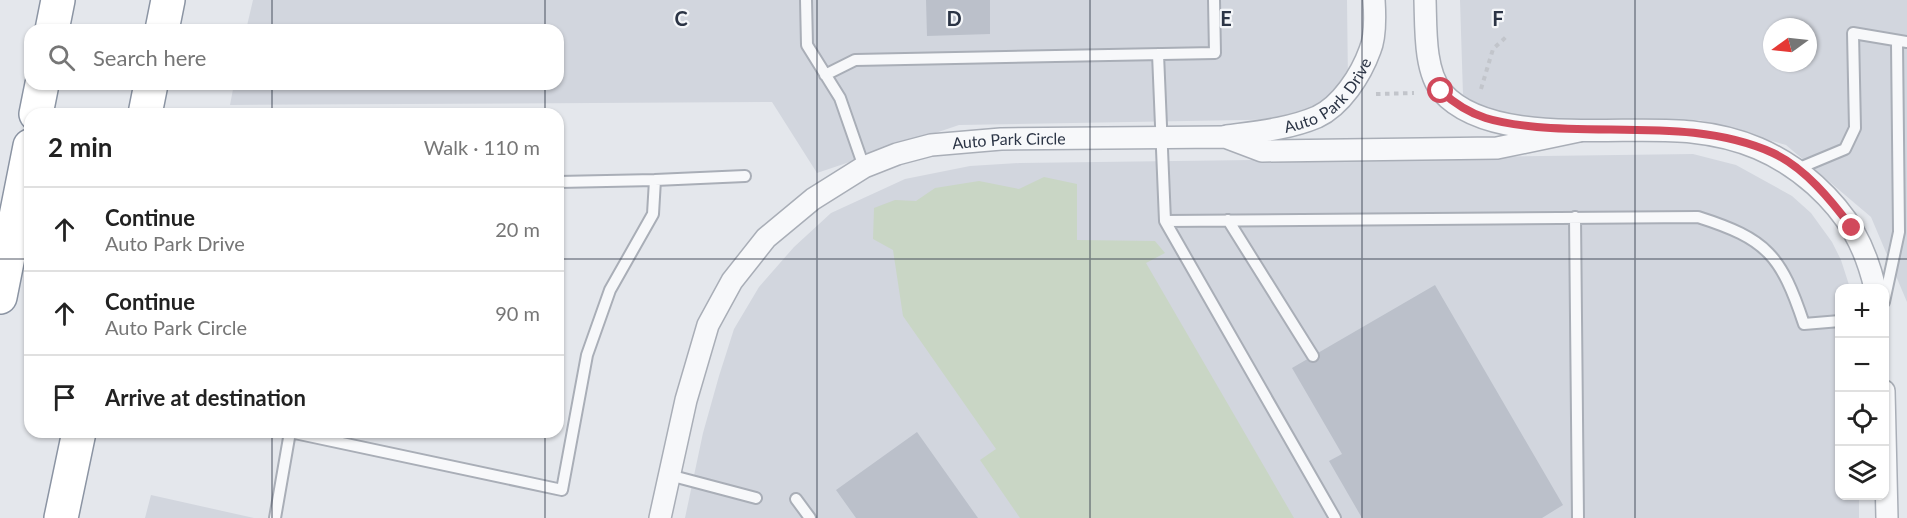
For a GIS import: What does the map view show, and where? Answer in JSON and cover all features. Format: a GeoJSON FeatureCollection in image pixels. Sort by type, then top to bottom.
{"type":"FeatureCollection","features":[{"type":"Feature","properties":{"kind":"highway"},"geometry":{"type":"LineString","coordinates":[[53,24],[58,0]]}},
{"type":"Feature","properties":{"kind":"highway"},"geometry":{"type":"LineString","coordinates":[[163,24],[168,0]]}},
{"type":"Feature","properties":{"kind":"highway"},"geometry":{"type":"LineString","coordinates":[[37,108],[41,90]]}},
{"type":"Feature","properties":{"kind":"highway"},"geometry":{"type":"LineString","coordinates":[[146,108],[150,90]]}},
{"type":"Feature","properties":{"kind":"highway"},"geometry":{"type":"LineString","coordinates":[[0,297],[24,176]]}},
{"type":"Feature","properties":{"kind":"highway"},"geometry":{"type":"LineString","coordinates":[[61,518],[78,438]]}},
{"type":"Feature","properties":{"kind":"street","name":"Auto Park Drive"},"geometry":{"type":"LineString","coordinates":[[1225,137],[1278,129],[1317,117],[1327,110],[1353,86],[1371,49],[1374,0]]}},
{"type":"Feature","properties":{"kind":"street","name":"Auto Park Circle"},"geometry":{"type":"LineString","coordinates":[[1425,0],[1432,72],[1441,91],[1461,108],[1495,123],[1579,131],[1692,132],[1765,151],[1797,169],[1831,200],[1852,228],[1868,258],[1874,284]]}},
{"type":"Feature","properties":{"kind":"street","name":"Auto Park Circle"},"geometry":{"type":"LineString","coordinates":[[660,518],[686,400],[708,325],[732,282],[766,238],[813,199],[864,167],[897,154],[931,145],[964,141],[1225,137],[1262,151],[1497,148],[1579,131]]}},
{"type":"Feature","properties":{"kind":"street"},"geometry":{"type":"LineString","coordinates":[[1884,392],[1887,518]]}},
{"type":"Feature","properties":{"kind":"lane"},"geometry":{"type":"LineString","coordinates":[[806,0],[807,45],[840,98],[864,167]]}},
{"type":"Feature","properties":{"kind":"lane"},"geometry":{"type":"LineString","coordinates":[[825,75],[855,60],[1215,53],[1214,0]]}},
{"type":"Feature","properties":{"kind":"lane"},"geometry":{"type":"LineString","coordinates":[[1797,169],[1845,148],[1855,128],[1853,33],[1902,43],[1899,232],[1888,284]]}},
{"type":"Feature","properties":{"kind":"lane"},"geometry":{"type":"LineString","coordinates":[[1158,54],[1165,221],[1335,518]]}},
{"type":"Feature","properties":{"kind":"lane"},"geometry":{"type":"LineString","coordinates":[[564,182],[745,176]]}},
{"type":"Feature","properties":{"kind":"lane"},"geometry":{"type":"LineString","coordinates":[[318,438],[562,490],[587,355],[610,290],[653,214],[655,180]]}},
{"type":"Feature","properties":{"kind":"lane"},"geometry":{"type":"LineString","coordinates":[[1575,217],[1578,518]]}},
{"type":"Feature","properties":{"kind":"lane"},"geometry":{"type":"LineString","coordinates":[[1165,221],[1698,217],[1740,231],[1754,238],[1769,252],[1790,287],[1804,324],[1835,321]]}},
{"type":"Feature","properties":{"kind":"lane"},"geometry":{"type":"LineString","coordinates":[[1228,220],[1313,356]]}},
{"type":"Feature","properties":{"kind":"lane"},"geometry":{"type":"LineString","coordinates":[[274,518],[289,438]]}},
{"type":"Feature","properties":{"kind":"lane"},"geometry":{"type":"LineString","coordinates":[[669,475],[756,498]]}},
{"type":"Feature","properties":{"kind":"lane"},"geometry":{"type":"LineString","coordinates":[[796,499],[810,518]]}},
{"type":"Feature","properties":{"kind":"shaded area"},"geometry":{"type":"Polygon","coordinates":[[[253,0],[1347,0],[1348,84],[1305,119],[959,125],[817,173],[772,102],[230,105],[233,90],[564,90],[564,24],[247,24],[253,0]]]}},
{"type":"Feature","properties":{"kind":"shaded area"},"geometry":{"type":"Polygon","coordinates":[[[1460,0],[1907,0],[1907,302],[1871,217],[1786,145],[1699,120],[1501,119],[1463,95],[1460,0]]]}},
{"type":"Feature","properties":{"kind":"shaded area"},"geometry":{"type":"Polygon","coordinates":[[[1693,154],[1736,165],[1792,196],[1811,213],[1832,242],[1841,260],[1849,284],[1835,284],[1835,500],[1859,500],[1859,518],[685,518],[703,433],[734,329],[759,287],[794,247],[831,213],[905,179],[970,166],[1020,163],[1693,154]]]}},
{"type":"Feature","properties":{"kind":"shaded area"},"geometry":{"type":"Polygon","coordinates":[[[151,495],[254,518],[145,518],[151,495]]]}},
{"type":"Feature","properties":{"kind":"green space"},"geometry":{"type":"Polygon","coordinates":[[[1044,177],[1077,184],[1077,240],[1155,241],[1165,253],[1146,263],[1294,518],[1020,518],[980,460],[996,449],[903,316],[893,250],[873,239],[874,208],[895,200],[916,201],[935,188],[979,181],[1019,189],[1044,177]]]}},
{"type":"Feature","properties":{"kind":"building"},"geometry":{"type":"Polygon","coordinates":[[[926,0],[990,0],[990,34],[927,36],[926,0]]]}},
{"type":"Feature","properties":{"kind":"building"},"geometry":{"type":"Polygon","coordinates":[[[1435,285],[1563,505],[1542,518],[1362,518],[1329,461],[1342,454],[1292,368],[1435,285]]]}},
{"type":"Feature","properties":{"kind":"building"},"geometry":{"type":"Polygon","coordinates":[[[917,432],[978,518],[856,518],[836,490],[917,432]]]}},
{"type":"Feature","properties":{"kind":"route"},"geometry":{"type":"LineString","coordinates":[[1441,91],[1461,108],[1495,123],[1579,131],[1692,132],[1748,144],[1774,154],[1797,169],[1831,200],[1852,228]]}}]}
